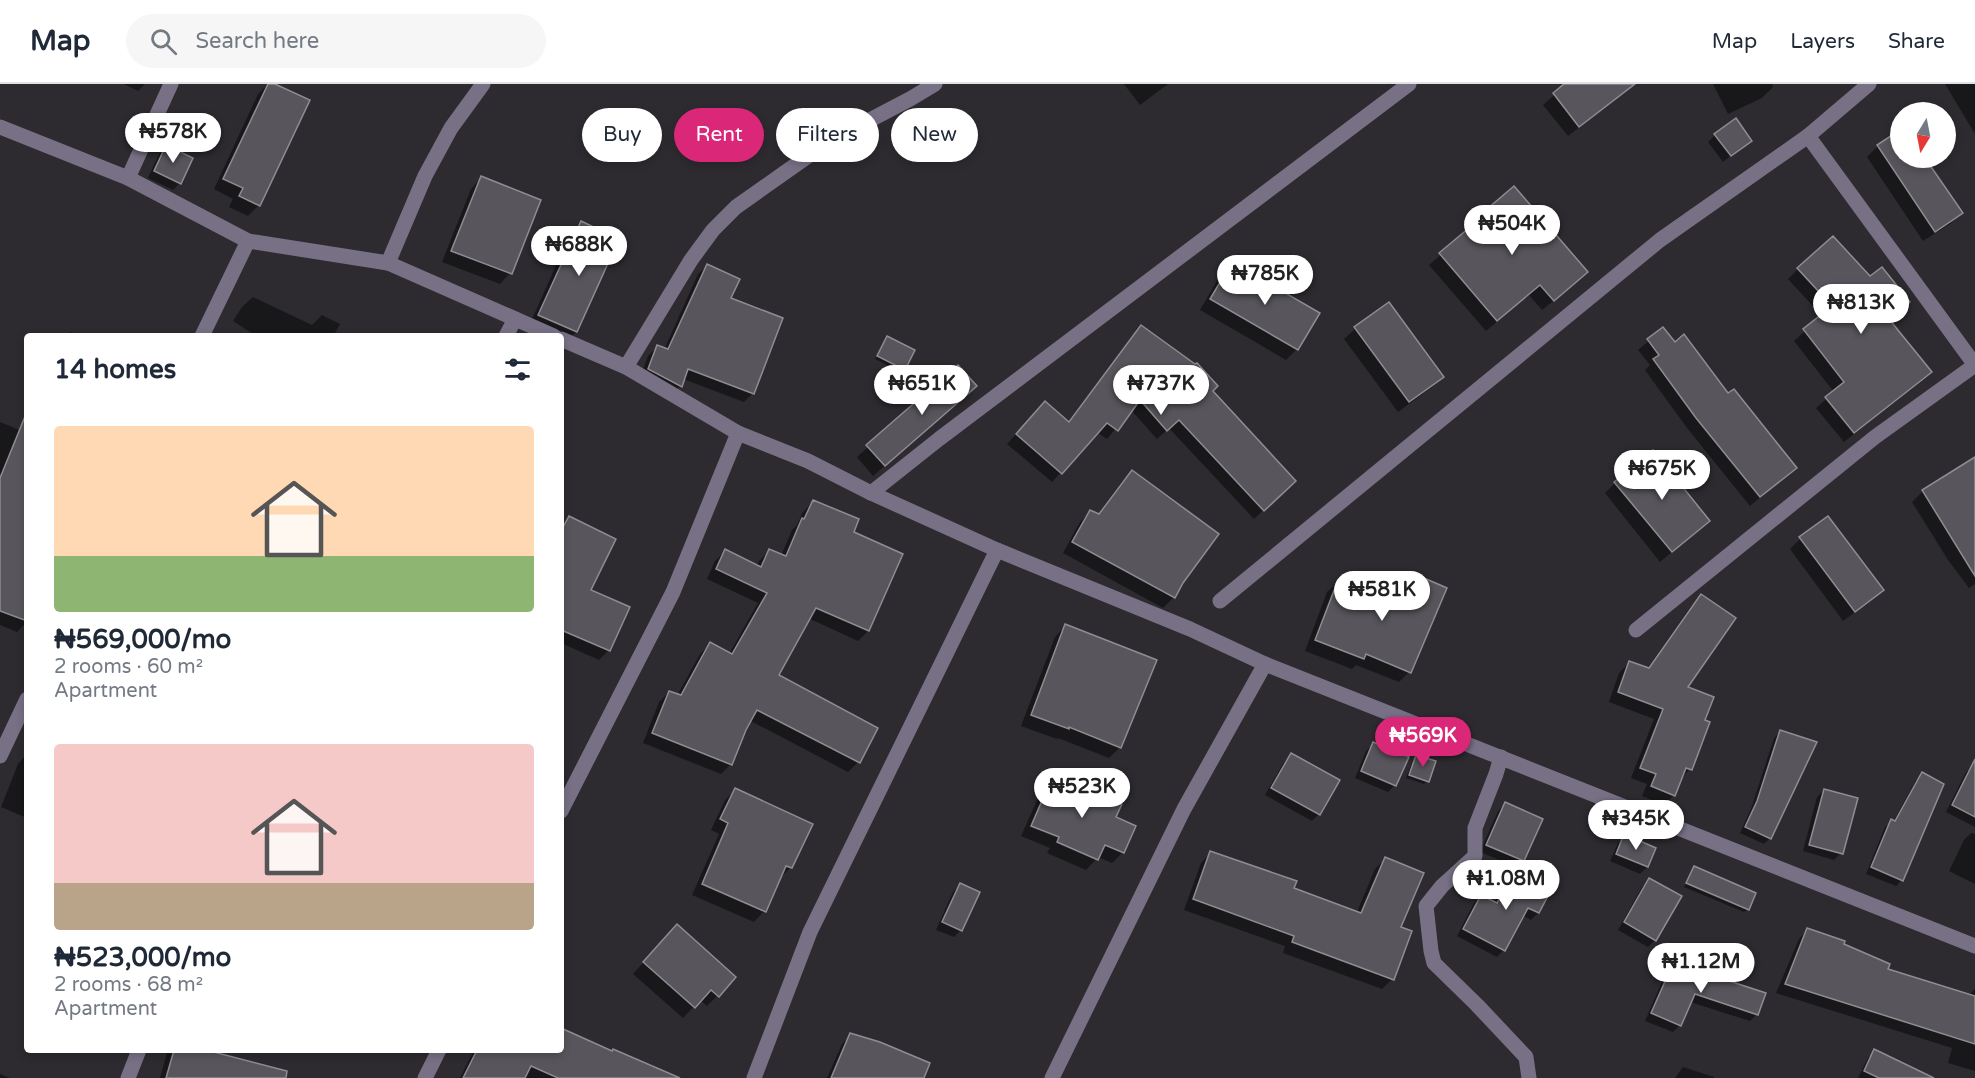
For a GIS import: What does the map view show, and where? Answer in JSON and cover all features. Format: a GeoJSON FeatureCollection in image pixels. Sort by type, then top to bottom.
{"type":"FeatureCollection","features":[{"type":"Feature","properties":{"kind":"street"},"geometry":{"type":"LineString","coordinates":[[128,178],[171,84]]}},
{"type":"Feature","properties":{"kind":"street"},"geometry":{"type":"LineString","coordinates":[[388,263],[430,166],[451,128],[483,84]]}},
{"type":"Feature","properties":{"kind":"street"},"geometry":{"type":"LineString","coordinates":[[626,367],[691,260],[713,230],[736,207],[828,142],[935,84]]}},
{"type":"Feature","properties":{"kind":"street"},"geometry":{"type":"LineString","coordinates":[[871,493],[948,432],[1409,84]]}},
{"type":"Feature","properties":{"kind":"street"},"geometry":{"type":"LineString","coordinates":[[1220,601],[1660,240],[1808,136],[1869,84]]}},
{"type":"Feature","properties":{"kind":"street"},"geometry":{"type":"LineString","coordinates":[[0,127],[128,178],[248,242],[388,263],[547,333]]}},
{"type":"Feature","properties":{"kind":"street"},"geometry":{"type":"LineString","coordinates":[[1636,630],[1875,436],[1975,365],[1808,136]]}},
{"type":"Feature","properties":{"kind":"street"},"geometry":{"type":"LineString","coordinates":[[203,333],[248,242]]}},
{"type":"Feature","properties":{"kind":"street"},"geometry":{"type":"LineString","coordinates":[[508,333],[515,319]]}},
{"type":"Feature","properties":{"kind":"street"},"geometry":{"type":"LineString","coordinates":[[564,340],[626,367],[738,433],[808,461],[871,493],[997,550],[1190,629],[1265,664],[1975,946]]}},
{"type":"Feature","properties":{"kind":"street"},"geometry":{"type":"LineString","coordinates":[[564,805],[673,592],[738,433]]}},
{"type":"Feature","properties":{"kind":"street"},"geometry":{"type":"LineString","coordinates":[[754,1078],[810,932],[997,550]]}},
{"type":"Feature","properties":{"kind":"street"},"geometry":{"type":"LineString","coordinates":[[1052,1078],[1184,809],[1265,664]]}},
{"type":"Feature","properties":{"kind":"street"},"geometry":{"type":"LineString","coordinates":[[0,756],[24,705]]}},
{"type":"Feature","properties":{"kind":"street"},"geometry":{"type":"LineString","coordinates":[[1501,758],[1475,828],[1475,856],[1442,886],[1426,906],[1434,963],[1526,1057],[1529,1078]]}},
{"type":"Feature","properties":{"kind":"street"},"geometry":{"type":"LineString","coordinates":[[128,1078],[138,1053]]}},
{"type":"Feature","properties":{"kind":"street"},"geometry":{"type":"LineString","coordinates":[[424,1078],[437,1053]]}},
{"type":"Feature","properties":{"kind":"building"},"geometry":{"type":"Polygon","coordinates":[[[268,84],[275,84],[310,100],[260,206],[239,196],[243,188],[223,179],[268,84]]]}},
{"type":"Feature","properties":{"kind":"building"},"geometry":{"type":"Polygon","coordinates":[[[1564,84],[1635,84],[1579,127],[1553,93],[1564,84]]]}},
{"type":"Feature","properties":{"kind":"building"},"geometry":{"type":"Polygon","coordinates":[[[1736,118],[1752,141],[1731,156],[1714,134],[1736,118]]]}},
{"type":"Feature","properties":{"kind":"building"},"geometry":{"type":"Polygon","coordinates":[[[1890,137],[1890,164],[1877,145],[1890,137]]]}},
{"type":"Feature","properties":{"kind":"building"},"geometry":{"type":"Polygon","coordinates":[[[166,145],[193,158],[181,184],[154,171],[166,145]]]}},
{"type":"Feature","properties":{"kind":"building"},"geometry":{"type":"Polygon","coordinates":[[[1892,168],[1932,168],[1963,213],[1935,232],[1892,168]]]}},
{"type":"Feature","properties":{"kind":"building"},"geometry":{"type":"Polygon","coordinates":[[[481,176],[541,200],[512,274],[451,251],[481,176]]]}},
{"type":"Feature","properties":{"kind":"building"},"geometry":{"type":"Polygon","coordinates":[[[1514,186],[1588,272],[1554,301],[1540,285],[1497,321],[1439,253],[1514,186]]]}},
{"type":"Feature","properties":{"kind":"building"},"geometry":{"type":"Polygon","coordinates":[[[581,221],[619,239],[577,332],[538,315],[581,221]]]}},
{"type":"Feature","properties":{"kind":"building"},"geometry":{"type":"Polygon","coordinates":[[[1833,236],[1870,276],[1882,267],[1910,302],[1889,319],[1932,372],[1854,433],[1825,397],[1844,382],[1803,329],[1832,306],[1797,268],[1833,236]]]}},
{"type":"Feature","properties":{"kind":"building"},"geometry":{"type":"Polygon","coordinates":[[[1232,262],[1320,313],[1298,350],[1210,299],[1232,262]]]}},
{"type":"Feature","properties":{"kind":"building"},"geometry":{"type":"Polygon","coordinates":[[[707,264],[740,279],[731,298],[783,318],[754,394],[688,369],[682,387],[648,369],[657,345],[668,349],[707,264]]]}},
{"type":"Feature","properties":{"kind":"building"},"geometry":{"type":"Polygon","coordinates":[[[1389,302],[1444,377],[1409,402],[1354,327],[1389,302]]]}},
{"type":"Feature","properties":{"kind":"building"},"geometry":{"type":"Polygon","coordinates":[[[1141,325],[1195,364],[1197,363],[1218,386],[1213,391],[1296,481],[1264,511],[1179,420],[1167,431],[1140,400],[1118,431],[1107,423],[1062,474],[1016,434],[1045,401],[1069,422],[1141,325]]]}},
{"type":"Feature","properties":{"kind":"building"},"geometry":{"type":"Polygon","coordinates":[[[1663,327],[1675,342],[1684,334],[1728,393],[1734,389],[1797,468],[1760,497],[1696,418],[1653,359],[1659,355],[1647,339],[1663,327]]]}},
{"type":"Feature","properties":{"kind":"building"},"geometry":{"type":"Polygon","coordinates":[[[887,336],[915,350],[905,370],[877,356],[887,336]]]}},
{"type":"Feature","properties":{"kind":"building"},"geometry":{"type":"Polygon","coordinates":[[[958,365],[977,386],[885,466],[866,445],[958,365]]]}},
{"type":"Feature","properties":{"kind":"building"},"geometry":{"type":"Polygon","coordinates":[[[24,419],[24,620],[0,611],[0,478],[24,419]]]}},
{"type":"Feature","properties":{"kind":"building"},"geometry":{"type":"Polygon","coordinates":[[[1653,450],[1710,521],[1672,552],[1614,482],[1653,450]]]}},
{"type":"Feature","properties":{"kind":"building"},"geometry":{"type":"Polygon","coordinates":[[[1975,457],[1975,576],[1922,490],[1975,457]]]}},
{"type":"Feature","properties":{"kind":"building"},"geometry":{"type":"Polygon","coordinates":[[[1132,470],[1219,534],[1183,583],[1175,598],[1072,542],[1090,510],[1099,514],[1132,470]]]}},
{"type":"Feature","properties":{"kind":"building"},"geometry":{"type":"Polygon","coordinates":[[[813,500],[859,519],[854,532],[903,554],[869,631],[816,608],[779,675],[878,728],[860,763],[757,710],[732,765],[652,733],[669,691],[681,695],[710,642],[732,654],[767,593],[716,569],[725,549],[761,567],[769,549],[786,556],[802,518],[804,519],[813,500]]]}},
{"type":"Feature","properties":{"kind":"building"},"geometry":{"type":"Polygon","coordinates":[[[569,516],[616,539],[591,590],[630,607],[610,651],[564,631],[564,525],[569,516]]]}},
{"type":"Feature","properties":{"kind":"building"},"geometry":{"type":"Polygon","coordinates":[[[1828,516],[1884,590],[1855,612],[1799,537],[1828,516]]]}},
{"type":"Feature","properties":{"kind":"building"},"geometry":{"type":"Polygon","coordinates":[[[1410,572],[1447,588],[1411,673],[1366,654],[1364,659],[1315,640],[1338,580],[1397,603],[1410,572]]]}},
{"type":"Feature","properties":{"kind":"building"},"geometry":{"type":"Polygon","coordinates":[[[1701,594],[1736,618],[1688,687],[1714,697],[1705,720],[1710,722],[1692,770],[1686,768],[1675,796],[1651,786],[1656,774],[1640,768],[1663,709],[1618,692],[1629,661],[1649,668],[1701,594]]]}},
{"type":"Feature","properties":{"kind":"building"},"geometry":{"type":"Polygon","coordinates":[[[1065,624],[1157,660],[1121,748],[1069,727],[1069,729],[1031,715],[1065,624]]]}},
{"type":"Feature","properties":{"kind":"building"},"geometry":{"type":"Polygon","coordinates":[[[1780,730],[1817,742],[1771,839],[1745,827],[1757,801],[1780,730]]]}},
{"type":"Feature","properties":{"kind":"building"},"geometry":{"type":"Polygon","coordinates":[[[1373,742],[1409,757],[1396,786],[1361,771],[1373,742]]]}},
{"type":"Feature","properties":{"kind":"building"},"geometry":{"type":"Polygon","coordinates":[[[1291,753],[1340,780],[1320,815],[1271,788],[1291,753]]]}},
{"type":"Feature","properties":{"kind":"building"},"geometry":{"type":"Polygon","coordinates":[[[1416,755],[1436,761],[1429,782],[1409,775],[1416,755]]]}},
{"type":"Feature","properties":{"kind":"building"},"geometry":{"type":"Polygon","coordinates":[[[1975,759],[1975,817],[1952,805],[1975,759]]]}},
{"type":"Feature","properties":{"kind":"building"},"geometry":{"type":"Polygon","coordinates":[[[1922,772],[1944,784],[1903,881],[1871,867],[1891,819],[1895,821],[1922,772]]]}},
{"type":"Feature","properties":{"kind":"building"},"geometry":{"type":"Polygon","coordinates":[[[1053,775],[1122,804],[1116,817],[1136,826],[1124,853],[1105,845],[1098,860],[1057,842],[1059,837],[1031,826],[1053,775]]]}},
{"type":"Feature","properties":{"kind":"building"},"geometry":{"type":"Polygon","coordinates":[[[735,788],[813,824],[792,868],[786,866],[766,912],[702,884],[728,823],[720,819],[735,788]]]}},
{"type":"Feature","properties":{"kind":"building"},"geometry":{"type":"Polygon","coordinates":[[[1824,789],[1858,798],[1843,854],[1809,845],[1824,789]]]}},
{"type":"Feature","properties":{"kind":"building"},"geometry":{"type":"Polygon","coordinates":[[[1505,802],[1543,819],[1524,861],[1486,845],[1505,802]]]}},
{"type":"Feature","properties":{"kind":"building"},"geometry":{"type":"Polygon","coordinates":[[[1624,834],[1656,848],[1648,867],[1616,854],[1624,834]]]}},
{"type":"Feature","properties":{"kind":"building"},"geometry":{"type":"Polygon","coordinates":[[[1210,851],[1297,881],[1294,888],[1361,913],[1385,857],[1424,873],[1401,927],[1412,931],[1394,980],[1292,942],[1294,936],[1193,899],[1210,851]]]}},
{"type":"Feature","properties":{"kind":"building"},"geometry":{"type":"Polygon","coordinates":[[[1694,866],[1756,893],[1749,910],[1686,883],[1694,866]]]}},
{"type":"Feature","properties":{"kind":"building"},"geometry":{"type":"Polygon","coordinates":[[[1513,871],[1551,890],[1539,913],[1528,908],[1505,951],[1463,929],[1481,895],[1497,903],[1513,871]]]}},
{"type":"Feature","properties":{"kind":"building"},"geometry":{"type":"Polygon","coordinates":[[[1649,878],[1682,896],[1656,941],[1624,922],[1649,878]]]}},
{"type":"Feature","properties":{"kind":"building"},"geometry":{"type":"Polygon","coordinates":[[[960,883],[980,892],[962,931],[942,922],[960,883]]]}},
{"type":"Feature","properties":{"kind":"building"},"geometry":{"type":"Polygon","coordinates":[[[677,924],[736,977],[719,997],[711,990],[695,1008],[643,962],[677,924]]]}},
{"type":"Feature","properties":{"kind":"building"},"geometry":{"type":"Polygon","coordinates":[[[1807,928],[1845,941],[1844,944],[1890,964],[1888,969],[1975,996],[1975,1044],[1785,984],[1807,928]]]}},
{"type":"Feature","properties":{"kind":"building"},"geometry":{"type":"Polygon","coordinates":[[[1674,961],[1722,981],[1723,979],[1766,993],[1758,1015],[1695,994],[1681,1026],[1651,1013],[1674,961]]]}},
{"type":"Feature","properties":{"kind":"building"},"geometry":{"type":"Polygon","coordinates":[[[564,1029],[680,1078],[558,1078],[531,1066],[525,1078],[463,1078],[476,1053],[564,1053],[564,1029]]]}},
{"type":"Feature","properties":{"kind":"building"},"geometry":{"type":"Polygon","coordinates":[[[850,1033],[880,1042],[930,1063],[924,1078],[831,1078],[850,1033]]]}},
{"type":"Feature","properties":{"kind":"building"},"geometry":{"type":"Polygon","coordinates":[[[1874,1049],[1934,1078],[1879,1078],[1864,1071],[1874,1049]]]}},
{"type":"Feature","properties":{"kind":"building"},"geometry":{"type":"Polygon","coordinates":[[[173,1053],[218,1053],[287,1071],[286,1078],[166,1078],[173,1053]]]}}]}
